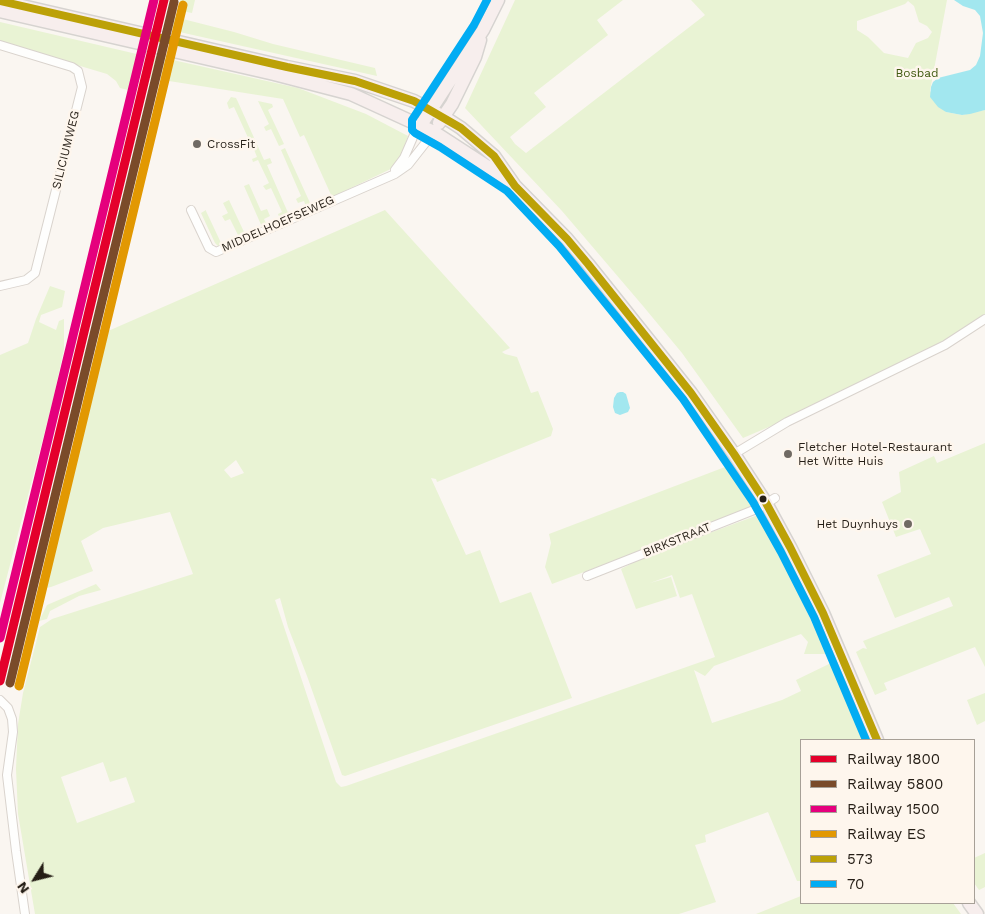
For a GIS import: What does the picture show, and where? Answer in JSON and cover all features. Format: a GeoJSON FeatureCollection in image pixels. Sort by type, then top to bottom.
{"type":"FeatureCollection","features":[{"type":"Feature","properties":{"kind":"main road"},"geometry":{"type":"LineString","coordinates":[[421,125],[483,30],[498,0]]}},
{"type":"Feature","properties":{"kind":"main road"},"geometry":{"type":"LineString","coordinates":[[0,1],[172,45],[354,80],[414,100],[461,128],[494,156],[513,183],[567,239],[588,264],[691,393],[770,501],[790,548],[823,612],[877,739]]}},
{"type":"Feature","properties":{"kind":"main road"},"geometry":{"type":"LineString","coordinates":[[0,12],[124,34]]}},
{"type":"Feature","properties":{"kind":"main road"},"geometry":{"type":"LineString","coordinates":[[434,132],[452,104],[475,57],[483,30]]}},
{"type":"Feature","properties":{"kind":"main road"},"geometry":{"type":"LineString","coordinates":[[172,45],[351,94],[434,132],[513,183]]}},
{"type":"Feature","properties":{"kind":"street","name":"SILICIUMWEG"},"geometry":{"type":"LineString","coordinates":[[0,45],[72,67],[78,71],[82,87],[35,273],[26,280],[0,286]]}},
{"type":"Feature","properties":{"kind":"street","name":"MIDDELHOEFSEWEG"},"geometry":{"type":"LineString","coordinates":[[387,177],[399,166],[421,125]]}},
{"type":"Feature","properties":{"kind":"street","name":"MIDDELHOEFSEWEG"},"geometry":{"type":"LineString","coordinates":[[191,210],[209,248],[216,252],[395,174],[408,165],[434,132]]}},
{"type":"Feature","properties":{"kind":"street"},"geometry":{"type":"LineString","coordinates":[[734,454],[787,422],[945,345],[985,319]]}},
{"type":"Feature","properties":{"kind":"street","name":"BIRKSTRAAT"},"geometry":{"type":"LineString","coordinates":[[587,576],[770,501]]}},
{"type":"Feature","properties":{"kind":"street"},"geometry":{"type":"LineString","coordinates":[[0,700],[8,708],[12,719],[13,732],[7,775],[26,914]]}},
{"type":"Feature","properties":{"kind":"green space"},"geometry":{"type":"Polygon","coordinates":[[[180,0],[195,0],[192,13],[177,10],[180,0]]]}},
{"type":"Feature","properties":{"kind":"green space","name":"Bosbad"},"geometry":{"type":"Polygon","coordinates":[[[515,0],[623,0],[597,20],[608,35],[534,93],[546,107],[510,137],[526,153],[705,15],[691,0],[947,0],[930,91],[946,112],[962,115],[985,110],[985,315],[912,366],[743,438],[682,353],[643,306],[562,211],[465,108],[515,0]],[[908,1],[905,4],[857,21],[857,30],[868,37],[884,53],[908,58],[916,43],[928,38],[932,32],[927,26],[919,22],[914,6],[908,1]]]}},
{"type":"Feature","properties":{"kind":"green space"},"geometry":{"type":"Polygon","coordinates":[[[175,17],[273,44],[375,68],[377,76],[166,29],[167,24],[175,17]]]}},
{"type":"Feature","properties":{"kind":"green space"},"geometry":{"type":"Polygon","coordinates":[[[0,22],[141,55],[132,91],[120,88],[116,81],[107,74],[0,42],[0,22]]]}},
{"type":"Feature","properties":{"kind":"green space"},"geometry":{"type":"Polygon","coordinates":[[[155,56],[298,88],[366,114],[408,136],[397,166],[332,197],[304,135],[300,137],[283,99],[150,78],[155,56]]]}},
{"type":"Feature","properties":{"kind":"green space"},"geometry":{"type":"Polygon","coordinates":[[[231,97],[236,98],[264,160],[270,158],[272,163],[267,165],[289,215],[280,219],[278,214],[282,212],[271,188],[266,190],[263,186],[269,183],[258,160],[253,162],[252,159],[257,157],[253,147],[247,149],[245,144],[250,142],[234,107],[229,109],[227,103],[231,97]]]}},
{"type":"Feature","properties":{"kind":"green space"},"geometry":{"type":"Polygon","coordinates":[[[258,101],[272,104],[273,107],[268,110],[284,144],[279,146],[271,129],[266,131],[264,127],[269,124],[258,101]]]}},
{"type":"Feature","properties":{"kind":"green space"},"geometry":{"type":"Polygon","coordinates":[[[285,148],[311,205],[306,207],[304,201],[298,203],[296,199],[301,196],[281,150],[285,148]]]}},
{"type":"Feature","properties":{"kind":"green space"},"geometry":{"type":"Polygon","coordinates":[[[249,184],[261,211],[267,209],[270,216],[264,219],[267,225],[262,227],[244,186],[249,184]]]}},
{"type":"Feature","properties":{"kind":"green space"},"geometry":{"type":"Polygon","coordinates":[[[229,200],[245,234],[239,237],[230,219],[225,221],[222,216],[228,213],[223,203],[229,200]]]}},
{"type":"Feature","properties":{"kind":"green space"},"geometry":{"type":"Polygon","coordinates":[[[206,210],[222,245],[218,246],[215,243],[201,213],[206,210]]]}},
{"type":"Feature","properties":{"kind":"green space"},"geometry":{"type":"Polygon","coordinates":[[[385,210],[510,348],[502,352],[517,357],[531,393],[538,391],[553,429],[551,436],[437,482],[436,479],[431,478],[466,555],[480,550],[500,603],[531,592],[572,698],[345,776],[342,775],[288,627],[280,598],[275,600],[336,782],[341,787],[346,786],[715,657],[692,594],[680,598],[672,575],[650,583],[671,577],[677,596],[636,609],[621,569],[642,558],[758,515],[784,564],[827,654],[804,654],[808,642],[801,634],[714,666],[705,676],[694,670],[712,723],[782,700],[801,691],[796,680],[831,663],[864,739],[800,739],[800,881],[797,881],[768,812],[705,835],[706,842],[695,845],[716,902],[679,914],[35,914],[18,814],[16,769],[18,724],[23,693],[40,627],[52,619],[193,574],[170,512],[103,528],[81,541],[93,571],[51,587],[40,589],[49,537],[53,534],[99,335],[385,210]],[[236,460],[224,470],[231,478],[244,473],[236,460]],[[103,762],[61,777],[77,823],[135,802],[126,777],[110,782],[103,762]]]}},
{"type":"Feature","properties":{"kind":"green space"},"geometry":{"type":"Polygon","coordinates":[[[50,286],[65,291],[62,307],[41,315],[39,322],[56,330],[59,321],[64,319],[64,349],[53,400],[0,603],[0,355],[28,343],[50,286]]]}},
{"type":"Feature","properties":{"kind":"green space"},"geometry":{"type":"Polygon","coordinates":[[[985,443],[985,667],[975,647],[884,683],[887,690],[875,695],[856,652],[863,648],[867,649],[863,641],[953,606],[949,597],[895,618],[877,575],[931,554],[920,529],[896,537],[882,502],[901,492],[899,472],[934,456],[937,463],[985,443]]]}},
{"type":"Feature","properties":{"kind":"green space"},"geometry":{"type":"Polygon","coordinates":[[[725,467],[752,507],[552,584],[545,567],[551,543],[549,534],[725,467]]]}},
{"type":"Feature","properties":{"kind":"green space"},"geometry":{"type":"Polygon","coordinates":[[[96,584],[101,590],[79,596],[50,611],[47,619],[39,621],[47,605],[96,584]]]}},
{"type":"Feature","properties":{"kind":"green space"},"geometry":{"type":"Polygon","coordinates":[[[985,693],[985,721],[977,725],[967,700],[985,693]]]}},
{"type":"Feature","properties":{"kind":"green space"},"geometry":{"type":"Polygon","coordinates":[[[985,853],[985,887],[979,890],[975,884],[975,858],[985,853]]]}},
{"type":"Feature","properties":{"kind":"green space"},"geometry":{"type":"Polygon","coordinates":[[[800,896],[800,904],[954,904],[961,914],[756,914],[800,896]]]}},
{"type":"Feature","properties":{"kind":"water"},"geometry":{"type":"Polygon","coordinates":[[[954,0],[985,0],[985,110],[962,115],[946,112],[938,107],[930,97],[933,82],[938,78],[970,70],[976,65],[980,56],[983,33],[980,16],[975,10],[963,6],[954,0]]]}},
{"type":"Feature","properties":{"kind":"water"},"geometry":{"type":"Polygon","coordinates":[[[620,392],[626,394],[630,408],[628,412],[620,415],[615,413],[613,407],[614,398],[620,392]]]}},
{"type":"Feature","properties":{"kind":"rail line","name":"1500"},"geometry":{"type":"LineString","coordinates":[[0,638],[154,0]]}},
{"type":"Feature","properties":{"kind":"rail line","name":"1800"},"geometry":{"type":"LineString","coordinates":[[0,681],[164,0]]}},
{"type":"Feature","properties":{"kind":"rail line","name":"5800"},"geometry":{"type":"LineString","coordinates":[[10,683],[174,2]]}},
{"type":"Feature","properties":{"kind":"rail line","name":"ES"},"geometry":{"type":"LineString","coordinates":[[19,686],[183,5]]}},
{"type":"Feature","properties":{"kind":"transit line","name":"70"},"geometry":{"type":"LineString","coordinates":[[487,0],[474,25],[412,120],[412,130],[507,191],[559,246],[683,399],[753,502],[781,552],[814,617],[866,739]]}},
{"type":"Feature","properties":{"kind":"transit line","name":"573"},"geometry":{"type":"LineString","coordinates":[[0,1],[355,81],[414,101],[461,128],[494,156],[515,186],[567,239],[588,264],[691,393],[734,454],[766,503],[790,547],[823,613],[877,739]]}},
{"type":"Feature","properties":{"kind":"place","name":"CrossFit"},"geometry":{"type":"Point","coordinates":[197,144]}},
{"type":"Feature","properties":{"kind":"place","name":"Fletcher Hotel-Restaurant Het Witte Huis"},"geometry":{"type":"Point","coordinates":[788,454]}},
{"type":"Feature","properties":{"kind":"place","name":"Het Duynhuys"},"geometry":{"type":"Point","coordinates":[908,524]}}]}
